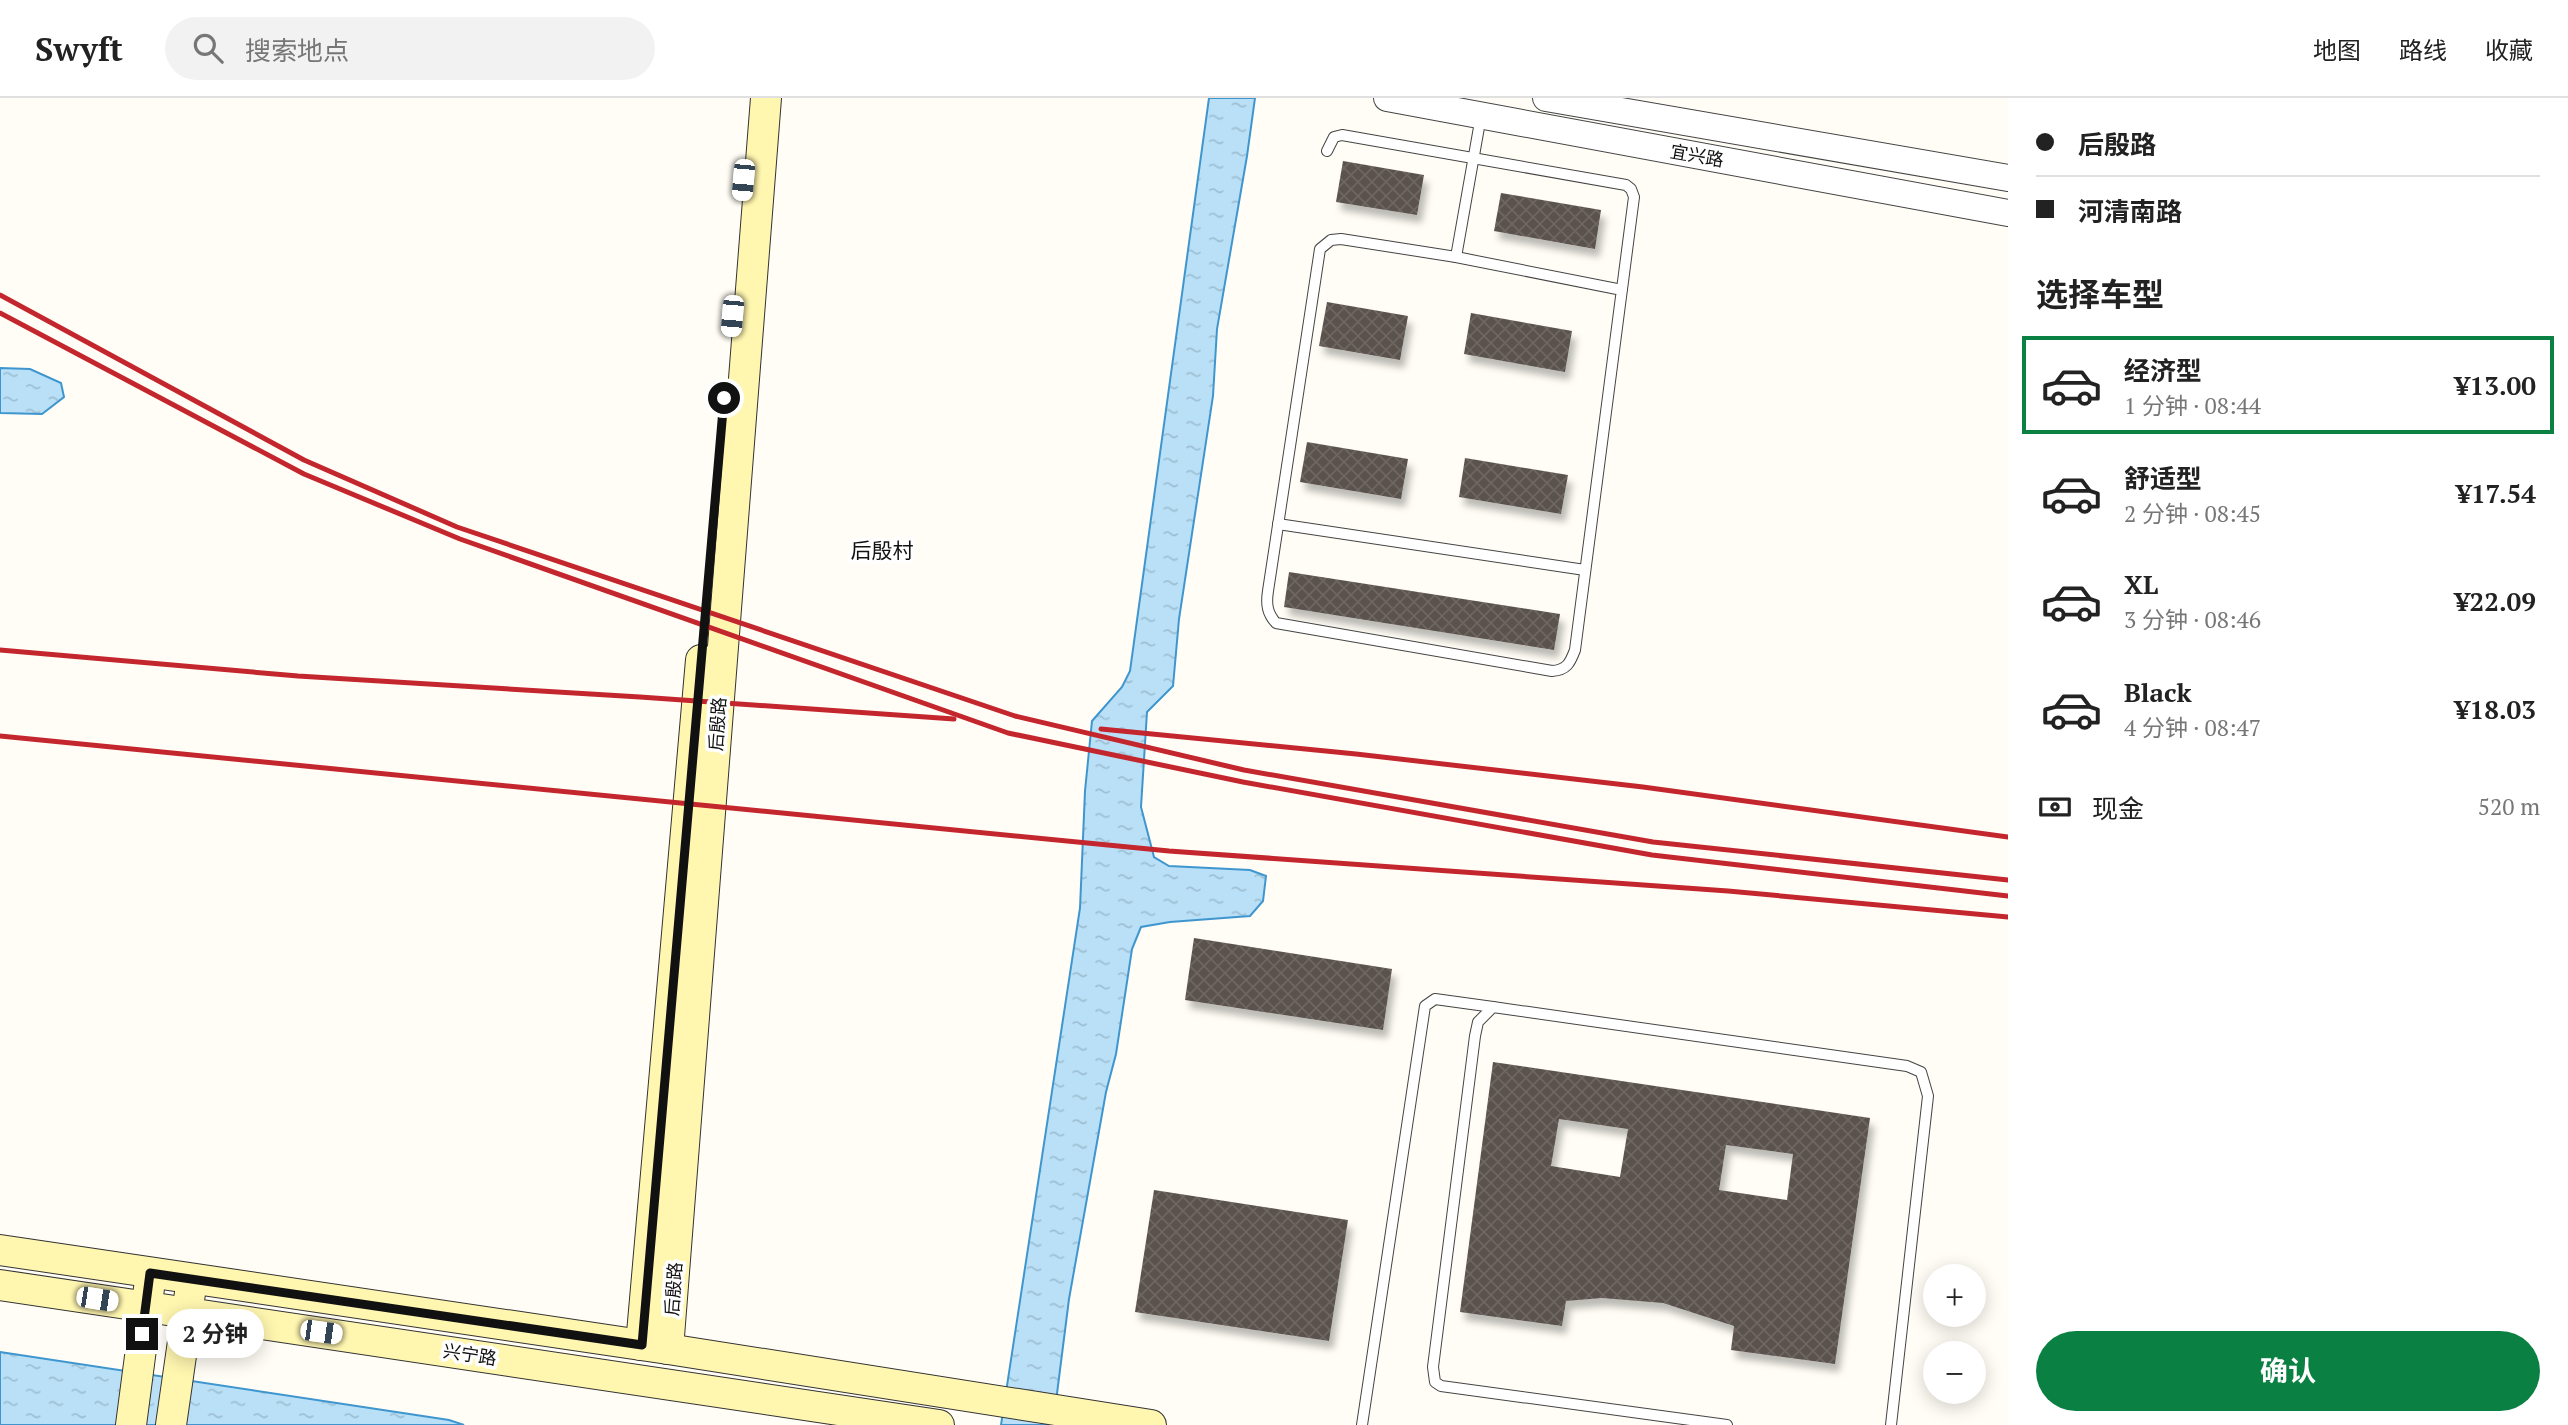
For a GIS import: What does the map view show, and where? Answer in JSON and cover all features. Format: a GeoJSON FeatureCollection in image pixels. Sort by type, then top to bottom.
{"type":"FeatureCollection","features":[{"type":"Feature","properties":{"kind":"main road","name":"后殷路"},"geometry":{"type":"LineString","coordinates":[[655,1347],[751,98]]}},
{"type":"Feature","properties":{"kind":"main road","name":"后殷路"},"geometry":{"type":"LineString","coordinates":[[655,1347],[766,98]]}},
{"type":"Feature","properties":{"kind":"main road"},"geometry":{"type":"LineString","coordinates":[[0,1250],[655,1347],[1151,1425]]}},
{"type":"Feature","properties":{"kind":"main road"},"geometry":{"type":"LineString","coordinates":[[131,1425],[150,1273]]}},
{"type":"Feature","properties":{"kind":"main road"},"geometry":{"type":"LineString","coordinates":[[171,1425],[192,1279]]}},
{"type":"Feature","properties":{"kind":"main road","name":"兴宁路"},"geometry":{"type":"LineString","coordinates":[[0,1285],[939,1425]]}},
{"type":"Feature","properties":{"kind":"street","name":"宜兴路"},"geometry":{"type":"LineString","coordinates":[[1387,98],[2008,213]]}},
{"type":"Feature","properties":{"kind":"street","name":"宜兴路"},"geometry":{"type":"LineString","coordinates":[[1546,98],[2008,178]]}},
{"type":"Feature","properties":{"kind":"lane"},"geometry":{"type":"LineString","coordinates":[[1456,257],[1481,116]]}},
{"type":"Feature","properties":{"kind":"lane"},"geometry":{"type":"LineString","coordinates":[[1327,151],[1334,137],[1342,135],[1626,185],[1634,197],[1622,290],[1585,570],[1575,650],[1569,665],[1560,671],[1552,671],[1276,623],[1270,617],[1266,605],[1320,249],[1331,240],[1341,239],[1456,257],[1622,290]]}},
{"type":"Feature","properties":{"kind":"lane"},"geometry":{"type":"LineString","coordinates":[[1278,524],[1585,570]]}},
{"type":"Feature","properties":{"kind":"lane"},"geometry":{"type":"LineString","coordinates":[[1362,1425],[1425,1006],[1435,999],[1907,1066],[1921,1072],[1928,1096],[1891,1425]]}},
{"type":"Feature","properties":{"kind":"lane"},"geometry":{"type":"LineString","coordinates":[[1493,1007],[1478,1022],[1475,1036],[1433,1377],[1435,1382],[1441,1386],[1727,1425]]}},
{"type":"Feature","properties":{"kind":"lane"},"geometry":{"type":"LineString","coordinates":[[1632,1425],[1634,1412]]}},
{"type":"Feature","properties":{"kind":"water"},"geometry":{"type":"Polygon","coordinates":[[[1209,98],[1255,98],[1217,329],[1213,396],[1179,619],[1173,686],[1147,712],[1141,807],[1154,857],[1169,866],[1250,870],[1266,876],[1263,901],[1250,916],[1141,927],[1132,949],[1116,1054],[1106,1092],[1069,1299],[1053,1425],[1001,1425],[1080,908],[1085,791],[1092,721],[1122,687],[1130,671],[1209,98]]]}},
{"type":"Feature","properties":{"kind":"water"},"geometry":{"type":"Polygon","coordinates":[[[0,368],[30,369],[61,383],[64,397],[42,414],[0,413],[0,368]]]}},
{"type":"Feature","properties":{"kind":"water"},"geometry":{"type":"Polygon","coordinates":[[[0,1352],[449,1420],[464,1425],[0,1425],[0,1352]]]}},
{"type":"Feature","properties":{"kind":"building"},"geometry":{"type":"Polygon","coordinates":[[[1343,161],[1424,175],[1417,215],[1336,202],[1343,161]]]}},
{"type":"Feature","properties":{"kind":"building"},"geometry":{"type":"Polygon","coordinates":[[[1501,193],[1601,210],[1595,249],[1494,231],[1501,193]]]}},
{"type":"Feature","properties":{"kind":"building"},"geometry":{"type":"Polygon","coordinates":[[[1327,302],[1408,316],[1400,360],[1319,346],[1327,302]]]}},
{"type":"Feature","properties":{"kind":"building"},"geometry":{"type":"Polygon","coordinates":[[[1471,313],[1572,331],[1565,372],[1464,354],[1471,313]]]}},
{"type":"Feature","properties":{"kind":"building"},"geometry":{"type":"Polygon","coordinates":[[[1307,442],[1408,459],[1401,499],[1300,482],[1307,442]]]}},
{"type":"Feature","properties":{"kind":"building"},"geometry":{"type":"Polygon","coordinates":[[[1465,458],[1568,475],[1561,514],[1459,497],[1465,458]]]}},
{"type":"Feature","properties":{"kind":"building"},"geometry":{"type":"Polygon","coordinates":[[[1289,572],[1560,614],[1554,650],[1284,607],[1289,572]]]}},
{"type":"Feature","properties":{"kind":"building"},"geometry":{"type":"Polygon","coordinates":[[[1194,938],[1392,969],[1383,1030],[1185,1000],[1194,938]]]}},
{"type":"Feature","properties":{"kind":"building"},"geometry":{"type":"Polygon","coordinates":[[[1493,1062],[1870,1118],[1835,1364],[1731,1350],[1734,1326],[1663,1303],[1602,1298],[1566,1301],[1562,1326],[1460,1312],[1493,1062]],[[1559,1119],[1551,1166],[1620,1177],[1628,1129],[1559,1119]],[[1726,1145],[1719,1190],[1787,1200],[1793,1154],[1726,1145]]]}},
{"type":"Feature","properties":{"kind":"building"},"geometry":{"type":"Polygon","coordinates":[[[1154,1190],[1348,1220],[1329,1341],[1135,1312],[1154,1190]]]}},
{"type":"Feature","properties":{"kind":"railway"},"geometry":{"type":"LineString","coordinates":[[0,295],[304,460],[457,527],[1015,716],[1244,770],[1653,842],[2008,880]]}},
{"type":"Feature","properties":{"kind":"railway"},"geometry":{"type":"LineString","coordinates":[[0,313],[304,474],[460,539],[1008,733],[1243,782],[1652,855],[2008,896]]}},
{"type":"Feature","properties":{"kind":"railway"},"geometry":{"type":"LineString","coordinates":[[0,650],[298,676],[954,719]]}},
{"type":"Feature","properties":{"kind":"railway"},"geometry":{"type":"LineString","coordinates":[[1101,729],[1356,754],[1643,787],[2008,837]]}},
{"type":"Feature","properties":{"kind":"railway"},"geometry":{"type":"LineString","coordinates":[[0,736],[1169,851],[1728,891],[2008,917]]}},
{"type":"Feature","properties":{"kind":"district","name":"后殷村"},"geometry":{"type":"Point","coordinates":[882,550]}},
{"type":"Feature","properties":{"kind":"route"},"geometry":{"type":"LineString","coordinates":[[142,1334],[150,1273],[642,1345],[724,398]]}}]}
